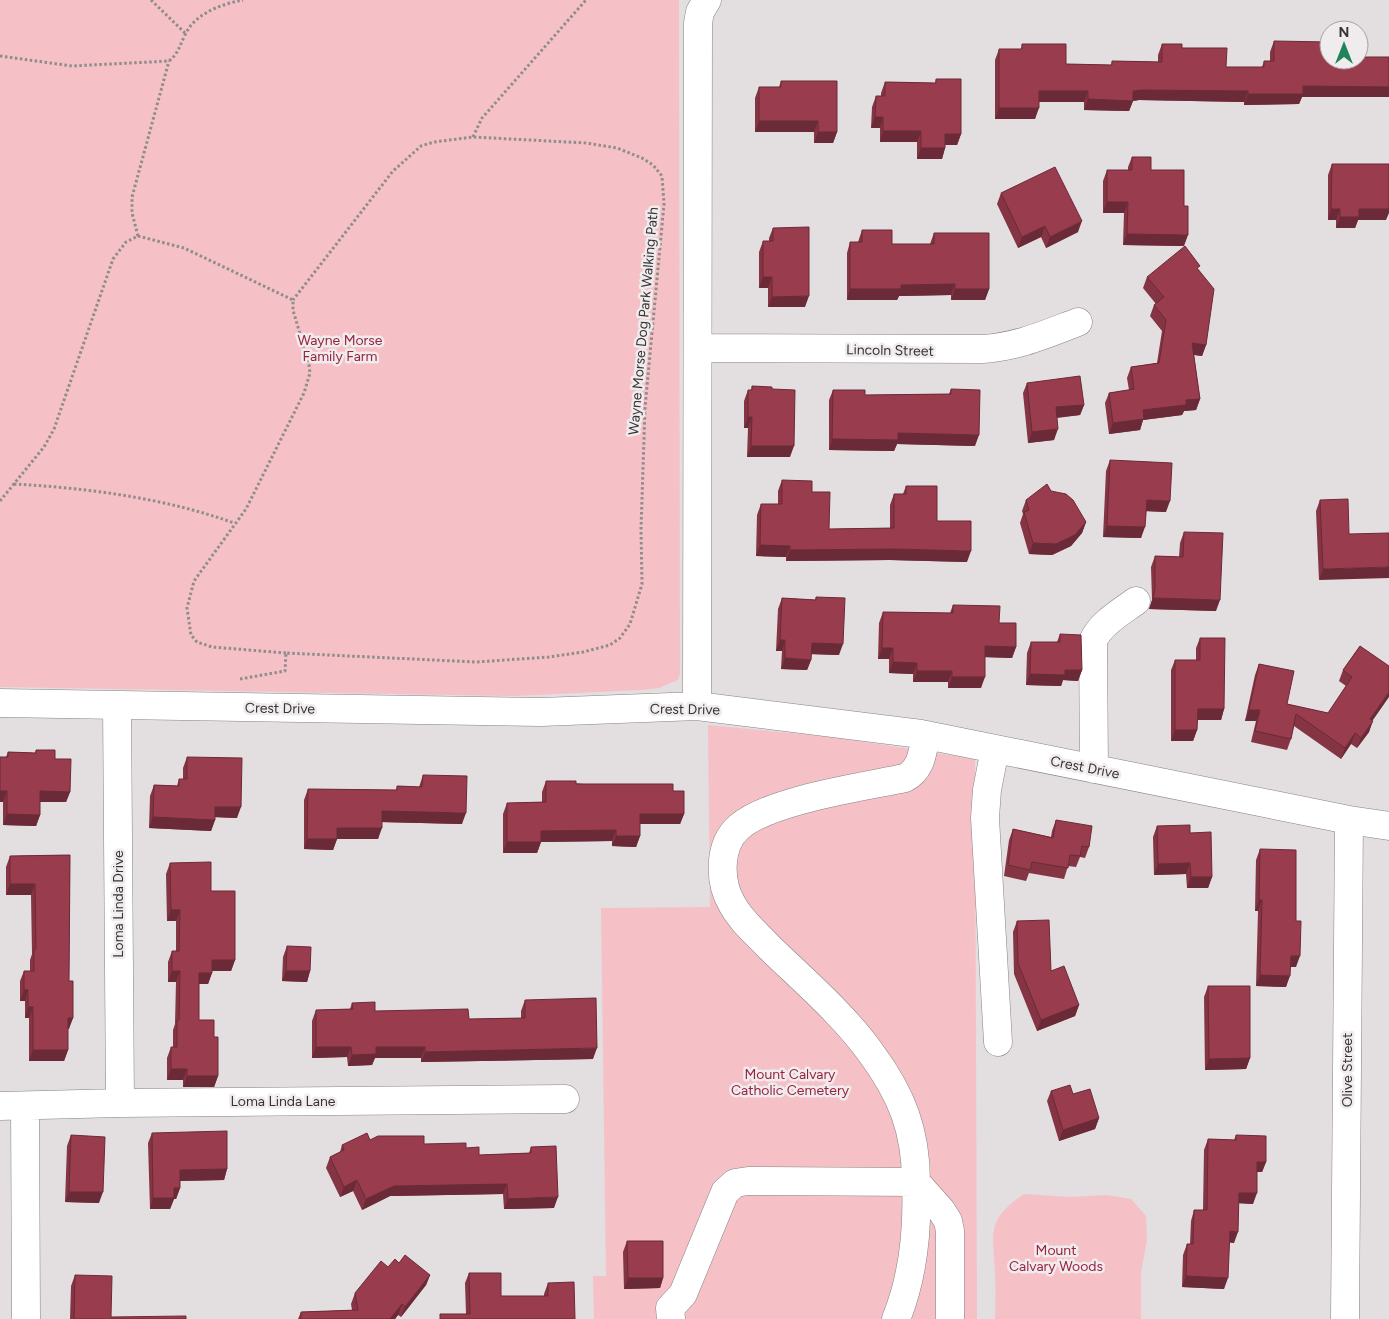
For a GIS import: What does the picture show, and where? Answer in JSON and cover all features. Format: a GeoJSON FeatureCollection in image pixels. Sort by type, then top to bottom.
{"type":"FeatureCollection","features":[{"type":"Feature","properties":{"kind":"street"},"geometry":{"type":"LineString","coordinates":[[697,706],[698,22],[700,12],[709,1]]}},
{"type":"Feature","properties":{"kind":"street","name":"Lincoln Street"},"geometry":{"type":"LineString","coordinates":[[698,348],[983,349],[1006,347],[1026,342],[1078,322]]}},
{"type":"Feature","properties":{"kind":"street"},"geometry":{"type":"LineString","coordinates":[[1094,769],[1093,641],[1096,634],[1136,601]]}},
{"type":"Feature","properties":{"kind":"street","name":"Crest Drive"},"geometry":{"type":"LineString","coordinates":[[0,703],[542,712],[697,706],[926,735],[1349,820],[1389,826]]}},
{"type":"Feature","properties":{"kind":"street","name":"Loma Linda Drive"},"geometry":{"type":"LineString","coordinates":[[117,705],[120,1103]]}},
{"type":"Feature","properties":{"kind":"street"},"geometry":{"type":"LineString","coordinates":[[896,1319],[907,1284],[915,1244],[916,1182],[915,1143],[896,1092],[888,1077],[853,1031],[738,914],[725,888],[723,860],[725,849],[738,828],[764,813],[798,801],[905,778],[911,775],[917,769],[920,762],[926,735]]}},
{"type":"Feature","properties":{"kind":"street"},"geometry":{"type":"LineString","coordinates":[[995,749],[987,790],[985,818],[998,1042]]}},
{"type":"Feature","properties":{"kind":"street","name":"Olive Street"},"geometry":{"type":"LineString","coordinates":[[1346,1319],[1349,820]]}},
{"type":"Feature","properties":{"kind":"street","name":"Loma Linda Lane"},"geometry":{"type":"LineString","coordinates":[[12,1106],[120,1103],[566,1099]]}},
{"type":"Feature","properties":{"kind":"street"},"geometry":{"type":"LineString","coordinates":[[12,1106],[26,1319]]}},
{"type":"Feature","properties":{"kind":"street"},"geometry":{"type":"LineString","coordinates":[[670,1319],[670,1308],[683,1294],[725,1192],[735,1183],[748,1181],[916,1182]]}},
{"type":"Feature","properties":{"kind":"street"},"geometry":{"type":"LineString","coordinates":[[916,1182],[948,1221],[950,1231],[950,1319]]}},
{"type":"Feature","properties":{"kind":"path"},"geometry":{"type":"LineString","coordinates":[[151,0],[186,32]]}},
{"type":"Feature","properties":{"kind":"path"},"geometry":{"type":"LineString","coordinates":[[0,56],[72,66],[146,64],[169,61],[175,57],[186,32],[208,11],[223,4],[244,0]]}},
{"type":"Feature","properties":{"kind":"path"},"geometry":{"type":"LineString","coordinates":[[474,137],[482,118],[586,0]]}},
{"type":"Feature","properties":{"kind":"path"},"geometry":{"type":"LineString","coordinates":[[138,236],[132,213],[132,197],[169,61]]}},
{"type":"Feature","properties":{"kind":"path","name":"Wayne Morse Dog Park Walking Path"},"geometry":{"type":"LineString","coordinates":[[474,137],[586,143],[617,148],[642,158],[653,165],[662,176],[664,204],[645,408],[641,529],[642,584],[637,608],[630,624],[620,638],[610,646],[549,657],[476,662],[286,653],[212,647],[196,642],[191,635],[187,608],[194,581],[253,495],[308,383],[309,365],[293,310],[293,300],[403,160],[421,146],[434,142],[474,137]]}},
{"type":"Feature","properties":{"kind":"path"},"geometry":{"type":"LineString","coordinates":[[0,501],[44,447],[54,429],[113,259],[126,242],[138,236],[184,248],[293,300]]}},
{"type":"Feature","properties":{"kind":"path"},"geometry":{"type":"LineString","coordinates":[[14,484],[52,486],[142,500],[212,515],[234,523]]}},
{"type":"Feature","properties":{"kind":"path"},"geometry":{"type":"LineString","coordinates":[[236,680],[285,671],[286,653]]}},
{"type":"Feature","properties":{"kind":"green space","name":"Wayne Morse Family Farm"},"geometry":{"type":"Polygon","coordinates":[[[0,0],[679,0],[680,674],[678,680],[659,688],[642,690],[514,696],[0,687],[0,0]]]}},
{"type":"Feature","properties":{"kind":"green space","name":"Mount Calvary Catholic Cemetery"},"geometry":{"type":"Polygon","coordinates":[[[708,725],[833,737],[975,759],[977,1319],[594,1319],[593,1276],[606,1276],[601,908],[710,907],[708,725]]]}},
{"type":"Feature","properties":{"kind":"green space","name":"Mount Calvary Woods"},"geometry":{"type":"Polygon","coordinates":[[[1024,1194],[1070,1197],[1107,1195],[1131,1199],[1146,1216],[1147,1241],[1141,1271],[1141,1319],[995,1319],[994,1229],[1002,1212],[1024,1194]]]}},
{"type":"Feature","properties":{"kind":"building"},"geometry":{"type":"Polygon","coordinates":[[[1274,41],[1319,42],[1319,70],[1369,70],[1369,57],[1389,57],[1389,87],[1303,86],[1303,94],[1248,94],[1248,91],[1143,90],[1133,91],[1133,101],[1088,99],[1088,91],[1039,91],[1039,108],[999,108],[999,49],[1022,49],[1022,44],[1066,44],[1066,64],[1112,65],[1112,61],[1162,62],[1162,44],[1182,44],[1182,48],[1227,48],[1226,67],[1264,67],[1264,61],[1274,61],[1274,41]]]}},
{"type":"Feature","properties":{"kind":"building"},"geometry":{"type":"Polygon","coordinates":[[[936,79],[961,79],[961,134],[945,134],[945,148],[921,148],[921,131],[883,131],[883,117],[875,117],[876,96],[885,96],[885,82],[936,83],[936,79]]]}},
{"type":"Feature","properties":{"kind":"building"},"geometry":{"type":"Polygon","coordinates":[[[781,81],[837,81],[837,132],[818,132],[818,121],[759,121],[759,87],[781,87],[781,81]]]}},
{"type":"Feature","properties":{"kind":"building"},"geometry":{"type":"Polygon","coordinates":[[[1132,157],[1151,157],[1151,170],[1184,170],[1184,206],[1188,206],[1188,235],[1127,234],[1128,202],[1107,202],[1107,170],[1132,170],[1132,157]]]}},
{"type":"Feature","properties":{"kind":"building"},"geometry":{"type":"Polygon","coordinates":[[[1332,164],[1389,164],[1389,209],[1359,209],[1359,217],[1340,217],[1340,209],[1331,209],[1332,164]]]}},
{"type":"Feature","properties":{"kind":"building"},"geometry":{"type":"Polygon","coordinates":[[[1055,167],[1082,221],[1050,237],[1045,226],[1022,237],[1001,193],[1055,167]]]}},
{"type":"Feature","properties":{"kind":"building"},"geometry":{"type":"Polygon","coordinates":[[[809,227],[809,296],[772,297],[772,277],[763,277],[763,241],[773,241],[773,228],[809,227]]]}},
{"type":"Feature","properties":{"kind":"building"},"geometry":{"type":"Polygon","coordinates":[[[862,230],[892,230],[892,244],[934,244],[934,233],[989,233],[989,289],[955,289],[955,284],[901,285],[901,289],[850,289],[850,242],[862,242],[862,230]]]}},
{"type":"Feature","properties":{"kind":"building"},"geometry":{"type":"Polygon","coordinates":[[[1185,246],[1200,266],[1197,268],[1214,289],[1206,345],[1192,343],[1200,399],[1186,400],[1186,405],[1143,410],[1144,419],[1113,423],[1109,393],[1134,389],[1131,367],[1159,363],[1166,320],[1154,305],[1164,297],[1147,277],[1185,246]]]}},
{"type":"Feature","properties":{"kind":"building"},"geometry":{"type":"Polygon","coordinates":[[[1080,376],[1084,405],[1056,407],[1058,429],[1032,432],[1027,383],[1080,376]]]}},
{"type":"Feature","properties":{"kind":"building"},"geometry":{"type":"Polygon","coordinates":[[[752,386],[795,390],[794,446],[751,446],[752,417],[748,417],[748,390],[752,390],[752,386]]]}},
{"type":"Feature","properties":{"kind":"building"},"geometry":{"type":"Polygon","coordinates":[[[951,389],[980,390],[979,435],[898,433],[898,440],[832,439],[833,390],[865,390],[865,395],[951,394],[951,389]]]}},
{"type":"Feature","properties":{"kind":"building"},"geometry":{"type":"Polygon","coordinates":[[[1110,460],[1172,463],[1170,501],[1147,500],[1145,527],[1107,526],[1110,460]]]}},
{"type":"Feature","properties":{"kind":"building"},"geometry":{"type":"Polygon","coordinates":[[[782,480],[812,481],[812,492],[830,492],[829,529],[894,528],[894,494],[906,494],[906,486],[937,486],[937,521],[971,521],[971,551],[894,549],[790,550],[790,546],[760,545],[761,504],[782,504],[782,480]]]}},
{"type":"Feature","properties":{"kind":"building"},"geometry":{"type":"Polygon","coordinates":[[[1047,484],[1051,491],[1066,494],[1073,500],[1086,522],[1075,535],[1056,544],[1033,543],[1024,512],[1029,510],[1026,500],[1047,484]]]}},
{"type":"Feature","properties":{"kind":"building"},"geometry":{"type":"Polygon","coordinates":[[[1348,499],[1349,534],[1389,533],[1389,567],[1323,569],[1320,500],[1348,499]]]}},
{"type":"Feature","properties":{"kind":"building"},"geometry":{"type":"Polygon","coordinates":[[[1184,532],[1223,533],[1220,600],[1153,598],[1155,589],[1155,556],[1183,557],[1184,532]]]}},
{"type":"Feature","properties":{"kind":"building"},"geometry":{"type":"Polygon","coordinates":[[[816,597],[845,598],[843,644],[812,643],[811,660],[785,658],[785,640],[780,640],[782,598],[816,600],[816,597]]]}},
{"type":"Feature","properties":{"kind":"building"},"geometry":{"type":"Polygon","coordinates":[[[953,605],[1000,606],[999,623],[1016,623],[1016,647],[985,646],[985,677],[952,677],[952,671],[917,671],[917,663],[893,662],[893,648],[882,648],[883,612],[953,613],[953,605]]]}},
{"type":"Feature","properties":{"kind":"building"},"geometry":{"type":"Polygon","coordinates":[[[1060,634],[1081,635],[1082,670],[1065,670],[1065,675],[1030,674],[1031,642],[1060,642],[1060,634]]]}},
{"type":"Feature","properties":{"kind":"building"},"geometry":{"type":"Polygon","coordinates":[[[1200,638],[1225,638],[1224,709],[1198,709],[1197,730],[1175,730],[1175,660],[1200,660],[1200,638]]]}},
{"type":"Feature","properties":{"kind":"building"},"geometry":{"type":"Polygon","coordinates":[[[1360,646],[1389,666],[1389,692],[1370,719],[1373,721],[1361,738],[1355,733],[1345,748],[1296,714],[1291,739],[1255,731],[1260,710],[1249,710],[1259,664],[1294,671],[1287,704],[1328,713],[1352,677],[1343,670],[1360,646]]]}},
{"type":"Feature","properties":{"kind":"building"},"geometry":{"type":"Polygon","coordinates":[[[36,750],[55,750],[55,759],[71,759],[70,792],[40,791],[40,815],[7,814],[7,791],[0,791],[0,757],[8,757],[8,752],[36,753],[36,750]]]}},
{"type":"Feature","properties":{"kind":"building"},"geometry":{"type":"Polygon","coordinates":[[[187,757],[242,758],[241,807],[215,807],[215,820],[153,817],[154,785],[179,786],[179,779],[187,779],[187,757]]]}},
{"type":"Feature","properties":{"kind":"building"},"geometry":{"type":"Polygon","coordinates":[[[423,775],[467,776],[466,813],[382,811],[382,828],[337,828],[337,839],[307,839],[308,789],[397,790],[397,786],[422,787],[423,775]]]}},
{"type":"Feature","properties":{"kind":"building"},"geometry":{"type":"Polygon","coordinates":[[[546,781],[576,781],[576,784],[673,784],[673,791],[684,791],[684,814],[640,814],[640,836],[616,836],[616,830],[541,831],[541,842],[507,842],[507,803],[546,802],[546,781]]]}},
{"type":"Feature","properties":{"kind":"building"},"geometry":{"type":"Polygon","coordinates":[[[1056,820],[1092,826],[1089,847],[1082,846],[1080,856],[1070,855],[1068,868],[1032,862],[1030,870],[1008,865],[1013,829],[1053,838],[1056,820]]]}},
{"type":"Feature","properties":{"kind":"building"},"geometry":{"type":"Polygon","coordinates":[[[1190,825],[1190,833],[1211,832],[1212,877],[1191,877],[1190,863],[1158,864],[1157,826],[1190,825]]]}},
{"type":"Feature","properties":{"kind":"building"},"geometry":{"type":"Polygon","coordinates":[[[1260,849],[1296,850],[1296,921],[1301,921],[1300,956],[1291,956],[1290,976],[1260,975],[1262,900],[1259,900],[1260,849]]]}},
{"type":"Feature","properties":{"kind":"building"},"geometry":{"type":"Polygon","coordinates":[[[70,855],[69,981],[73,981],[73,1018],[68,1018],[68,1050],[33,1050],[33,1007],[28,1007],[28,990],[24,990],[24,971],[34,971],[34,949],[36,949],[35,884],[10,884],[10,856],[70,855]]]}},
{"type":"Feature","properties":{"kind":"building"},"geometry":{"type":"Polygon","coordinates":[[[211,862],[211,891],[235,891],[235,960],[212,960],[212,973],[199,973],[199,1020],[214,1020],[214,1037],[218,1037],[218,1076],[187,1076],[187,1069],[171,1069],[171,1047],[177,1047],[180,971],[172,971],[172,951],[179,951],[180,910],[171,910],[170,863],[211,862]]]}},
{"type":"Feature","properties":{"kind":"building"},"geometry":{"type":"Polygon","coordinates":[[[1049,920],[1051,971],[1064,966],[1079,1005],[1041,1020],[1018,963],[1017,921],[1049,920]]]}},
{"type":"Feature","properties":{"kind":"building"},"geometry":{"type":"Polygon","coordinates":[[[287,946],[311,947],[310,971],[286,971],[287,946]]]}},
{"type":"Feature","properties":{"kind":"building"},"geometry":{"type":"Polygon","coordinates":[[[1208,986],[1250,986],[1250,1058],[1209,1059],[1208,986]]]}},
{"type":"Feature","properties":{"kind":"building"},"geometry":{"type":"Polygon","coordinates":[[[596,998],[597,1048],[425,1052],[425,1047],[376,1047],[376,1054],[352,1055],[351,1047],[316,1047],[316,1010],[353,1009],[352,1003],[375,1002],[375,1011],[468,1009],[469,1019],[525,1018],[525,1000],[596,998]]]}},
{"type":"Feature","properties":{"kind":"building"},"geometry":{"type":"Polygon","coordinates":[[[1070,1085],[1073,1094],[1090,1089],[1099,1118],[1063,1130],[1051,1091],[1070,1085]]]}},
{"type":"Feature","properties":{"kind":"building"},"geometry":{"type":"Polygon","coordinates":[[[227,1131],[227,1169],[180,1170],[180,1188],[174,1188],[174,1198],[153,1198],[152,1133],[227,1131]]]}},
{"type":"Feature","properties":{"kind":"building"},"geometry":{"type":"Polygon","coordinates":[[[367,1133],[370,1140],[378,1136],[424,1136],[424,1144],[466,1143],[466,1148],[479,1147],[479,1155],[531,1153],[531,1147],[556,1146],[558,1197],[508,1199],[507,1184],[394,1186],[366,1199],[357,1180],[344,1187],[330,1157],[344,1150],[342,1145],[367,1133]]]}},
{"type":"Feature","properties":{"kind":"building"},"geometry":{"type":"Polygon","coordinates":[[[71,1135],[105,1137],[103,1192],[69,1192],[71,1135]]]}},
{"type":"Feature","properties":{"kind":"building"},"geometry":{"type":"Polygon","coordinates":[[[1236,1135],[1266,1136],[1266,1162],[1257,1162],[1257,1193],[1239,1193],[1238,1232],[1230,1231],[1228,1278],[1186,1276],[1187,1244],[1193,1244],[1194,1210],[1207,1210],[1208,1139],[1236,1140],[1236,1135]]]}},
{"type":"Feature","properties":{"kind":"building"},"geometry":{"type":"Polygon","coordinates":[[[627,1241],[663,1241],[663,1278],[628,1278],[627,1241]]]}},
{"type":"Feature","properties":{"kind":"building"},"geometry":{"type":"Polygon","coordinates":[[[405,1255],[430,1275],[405,1307],[402,1304],[390,1319],[301,1319],[301,1312],[358,1310],[355,1293],[381,1261],[388,1267],[395,1259],[399,1263],[405,1255]]]}},
{"type":"Feature","properties":{"kind":"building"},"geometry":{"type":"Polygon","coordinates":[[[469,1273],[501,1273],[501,1296],[548,1296],[548,1283],[574,1282],[575,1319],[440,1319],[440,1314],[470,1314],[469,1273]]]}},
{"type":"Feature","properties":{"kind":"building"},"geometry":{"type":"Polygon","coordinates":[[[75,1275],[112,1276],[111,1317],[186,1316],[186,1319],[74,1319],[75,1275]]]}}]}
